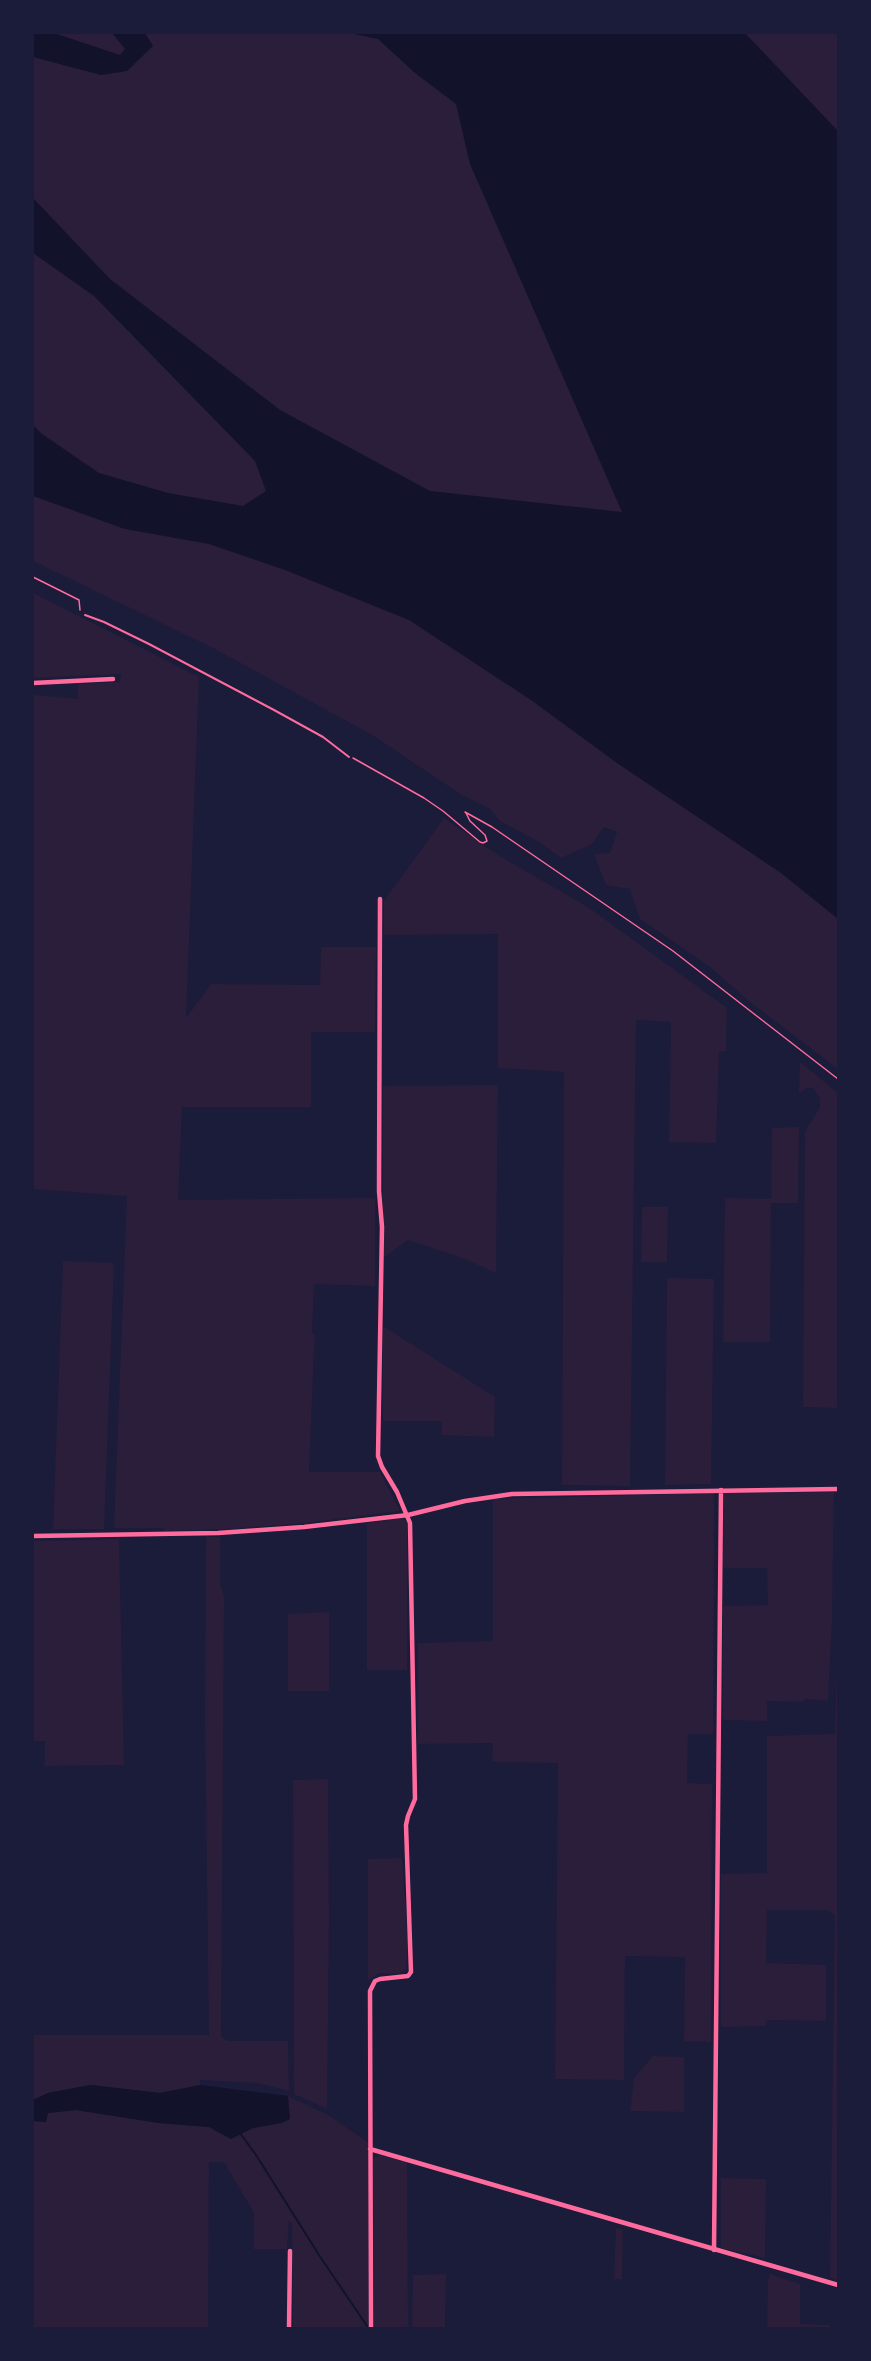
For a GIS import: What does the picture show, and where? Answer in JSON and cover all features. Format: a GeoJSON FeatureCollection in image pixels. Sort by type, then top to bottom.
{"type":"FeatureCollection","features":[{"type":"Feature","properties":{"kind":"street"},"geometry":{"type":"LineString","coordinates":[[33,683],[113,679]]}},
{"type":"Feature","properties":{"kind":"street"},"geometry":{"type":"LineString","coordinates":[[371,2328],[370,1991],[375,1981],[408,1976],[411,1972],[406,1825],[415,1799],[410,1523],[378,1456],[382,1227],[379,1191],[380,899]]}},
{"type":"Feature","properties":{"kind":"street"},"geometry":{"type":"LineString","coordinates":[[33,1536],[229,1532],[304,1527],[408,1515],[465,1501],[512,1494],[838,1489]]}},
{"type":"Feature","properties":{"kind":"street"},"geometry":{"type":"LineString","coordinates":[[714,2250],[721,1490]]}},
{"type":"Feature","properties":{"kind":"street"},"geometry":{"type":"LineString","coordinates":[[370,2149],[838,2285]]}},
{"type":"Feature","properties":{"kind":"street"},"geometry":{"type":"LineString","coordinates":[[289,2328],[290,2251]]}},
{"type":"Feature","properties":{"kind":"lane"},"geometry":{"type":"LineString","coordinates":[[85,615],[104,622],[266,706],[323,737],[349,757]]}},
{"type":"Feature","properties":{"kind":"path"},"geometry":{"type":"LineString","coordinates":[[33,577],[79,600],[79,610],[85,615]]}},
{"type":"Feature","properties":{"kind":"path"},"geometry":{"type":"LineString","coordinates":[[349,757],[424,798],[480,842],[487,841],[485,835],[470,821],[465,812],[492,827],[673,951],[838,1079]]}},
{"type":"Feature","properties":{"kind":"shaded area"},"geometry":{"type":"Polygon","coordinates":[[[33,33],[838,33],[838,1069],[750,1002],[709,966],[640,919],[630,889],[606,885],[594,854],[610,853],[617,832],[604,827],[592,844],[561,858],[539,842],[500,821],[490,809],[460,794],[374,736],[213,648],[33,561],[33,33]]]}},
{"type":"Feature","properties":{"kind":"shaded area"},"geometry":{"type":"Polygon","coordinates":[[[33,33],[54,33],[120,55],[125,49],[112,33],[145,33],[153,46],[127,71],[101,75],[33,57],[33,33]]]}},
{"type":"Feature","properties":{"kind":"shaded area"},"geometry":{"type":"Polygon","coordinates":[[[349,33],[745,33],[838,131],[838,919],[781,873],[617,763],[531,700],[409,620],[285,570],[209,544],[125,529],[33,496],[33,425],[42,434],[99,473],[168,493],[243,506],[266,491],[255,461],[94,296],[33,253],[33,198],[110,279],[280,410],[430,491],[622,512],[470,164],[456,104],[415,73],[378,39],[349,33]]]}},
{"type":"Feature","properties":{"kind":"shaded area"},"geometry":{"type":"Polygon","coordinates":[[[33,593],[199,677],[186,1018],[211,984],[320,985],[321,947],[376,947],[375,1032],[311,1032],[311,1107],[182,1107],[178,1200],[375,1198],[375,1286],[314,1284],[312,1333],[315,1334],[309,1472],[380,1472],[400,1511],[306,1523],[227,1529],[164,1531],[164,1528],[114,1528],[127,1196],[33,1189],[33,695],[78,699],[78,684],[120,682],[121,674],[33,678],[33,593]]]}},
{"type":"Feature","properties":{"kind":"shaded area"},"geometry":{"type":"Polygon","coordinates":[[[444,818],[498,855],[588,907],[727,1008],[726,1051],[719,1052],[716,1143],[669,1142],[671,1022],[636,1020],[630,1486],[562,1485],[564,1072],[498,1068],[498,934],[384,935],[384,901],[444,818]]]}},
{"type":"Feature","properties":{"kind":"shaded area"},"geometry":{"type":"Polygon","coordinates":[[[800,1062],[838,1093],[838,1408],[803,1407],[805,1132],[820,1107],[820,1098],[813,1088],[807,1088],[799,1093],[800,1062]]]}},
{"type":"Feature","properties":{"kind":"shaded area"},"geometry":{"type":"Polygon","coordinates":[[[498,1085],[496,1273],[460,1257],[408,1240],[383,1258],[383,1086],[498,1085]]]}},
{"type":"Feature","properties":{"kind":"shaded area"},"geometry":{"type":"Polygon","coordinates":[[[799,1127],[798,1203],[771,1203],[770,1342],[723,1342],[725,1198],[771,1199],[772,1128],[799,1127]]]}},
{"type":"Feature","properties":{"kind":"shaded area"},"geometry":{"type":"Polygon","coordinates":[[[642,1207],[668,1207],[667,1262],[641,1262],[642,1207]]]}},
{"type":"Feature","properties":{"kind":"shaded area"},"geometry":{"type":"Polygon","coordinates":[[[63,1261],[114,1263],[104,1529],[53,1529],[63,1261]]]}},
{"type":"Feature","properties":{"kind":"shaded area"},"geometry":{"type":"Polygon","coordinates":[[[667,1278],[714,1279],[711,1484],[665,1485],[667,1278]]]}},
{"type":"Feature","properties":{"kind":"shaded area"},"geometry":{"type":"Polygon","coordinates":[[[383,1326],[495,1397],[494,1437],[442,1435],[442,1421],[383,1421],[383,1326]]]}},
{"type":"Feature","properties":{"kind":"shaded area"},"geometry":{"type":"Polygon","coordinates":[[[834,1492],[828,1701],[805,1699],[802,1702],[767,1701],[767,1721],[723,1720],[723,1606],[768,1605],[767,1568],[723,1568],[724,1493],[834,1492]]]}},
{"type":"Feature","properties":{"kind":"shaded area"},"geometry":{"type":"Polygon","coordinates":[[[714,1493],[713,1734],[688,1734],[687,1783],[712,1784],[711,2042],[684,2041],[685,1957],[625,1956],[624,2080],[555,2079],[558,1763],[492,1762],[493,1743],[418,1744],[418,1643],[493,1641],[493,1499],[714,1493]]]}},
{"type":"Feature","properties":{"kind":"shaded area"},"geometry":{"type":"Polygon","coordinates":[[[403,1518],[407,1523],[407,1670],[367,1670],[367,1523],[403,1518]]]}},
{"type":"Feature","properties":{"kind":"shaded area"},"geometry":{"type":"Polygon","coordinates":[[[206,1537],[220,1537],[220,1583],[224,1596],[221,2036],[228,2041],[288,2041],[289,2091],[258,2083],[200,2080],[200,2085],[194,2087],[160,2093],[90,2085],[48,2093],[33,2100],[33,2035],[209,2035],[205,1718],[206,1537]]]}},
{"type":"Feature","properties":{"kind":"shaded area"},"geometry":{"type":"Polygon","coordinates":[[[119,1539],[124,1765],[45,1766],[45,1741],[33,1741],[33,1541],[119,1539]]]}},
{"type":"Feature","properties":{"kind":"shaded area"},"geometry":{"type":"Polygon","coordinates":[[[329,1612],[329,1691],[288,1691],[288,1614],[329,1612]]]}},
{"type":"Feature","properties":{"kind":"shaded area"},"geometry":{"type":"Polygon","coordinates":[[[838,1622],[838,2281],[830,2277],[835,1916],[827,1910],[767,1910],[766,1963],[826,1965],[826,2021],[766,2020],[766,2026],[721,2027],[721,1874],[767,1873],[767,1736],[835,1734],[838,1622]]]}},
{"type":"Feature","properties":{"kind":"shaded area"},"geometry":{"type":"Polygon","coordinates":[[[328,1779],[327,2109],[294,2094],[293,1780],[328,1779]]]}},
{"type":"Feature","properties":{"kind":"shaded area"},"geometry":{"type":"Polygon","coordinates":[[[402,1858],[408,1942],[406,1970],[398,1974],[379,1973],[368,1981],[368,1859],[402,1858]]]}},
{"type":"Feature","properties":{"kind":"shaded area"},"geometry":{"type":"Polygon","coordinates":[[[653,2056],[684,2057],[684,2112],[630,2111],[634,2078],[653,2056]]]}},
{"type":"Feature","properties":{"kind":"shaded area"},"geometry":{"type":"Polygon","coordinates":[[[91,2085],[160,2093],[200,2085],[288,2096],[290,2119],[282,2123],[253,2128],[231,2139],[209,2127],[159,2123],[76,2110],[48,2113],[46,2122],[33,2121],[33,2100],[48,2093],[91,2085]]]}},
{"type":"Feature","properties":{"kind":"shaded area"},"geometry":{"type":"Polygon","coordinates":[[[288,2096],[328,2115],[368,2142],[368,2328],[293,2328],[292,2225],[289,2220],[287,2249],[254,2249],[254,2213],[224,2162],[209,2162],[208,2328],[33,2328],[33,2121],[46,2122],[48,2113],[76,2110],[159,2123],[209,2127],[231,2139],[253,2128],[289,2119],[288,2096]]]}},
{"type":"Feature","properties":{"kind":"shaded area"},"geometry":{"type":"Polygon","coordinates":[[[381,2154],[407,2162],[408,2326],[412,2327],[413,2275],[446,2274],[445,2328],[374,2328],[373,2158],[381,2154]]]}},
{"type":"Feature","properties":{"kind":"shaded area"},"geometry":{"type":"Polygon","coordinates":[[[721,2178],[766,2179],[765,2258],[721,2248],[721,2178]]]}},
{"type":"Feature","properties":{"kind":"shaded area"},"geometry":{"type":"Polygon","coordinates":[[[616,2228],[623,2229],[622,2279],[614,2279],[616,2228]]]}},
{"type":"Feature","properties":{"kind":"shaded area"},"geometry":{"type":"Polygon","coordinates":[[[770,2274],[800,2284],[800,2324],[830,2325],[830,2328],[767,2328],[770,2274]]]}},
{"type":"Feature","properties":{"kind":"waterway"},"geometry":{"type":"LineString","coordinates":[[240,2133],[367,2326]]}}]}
